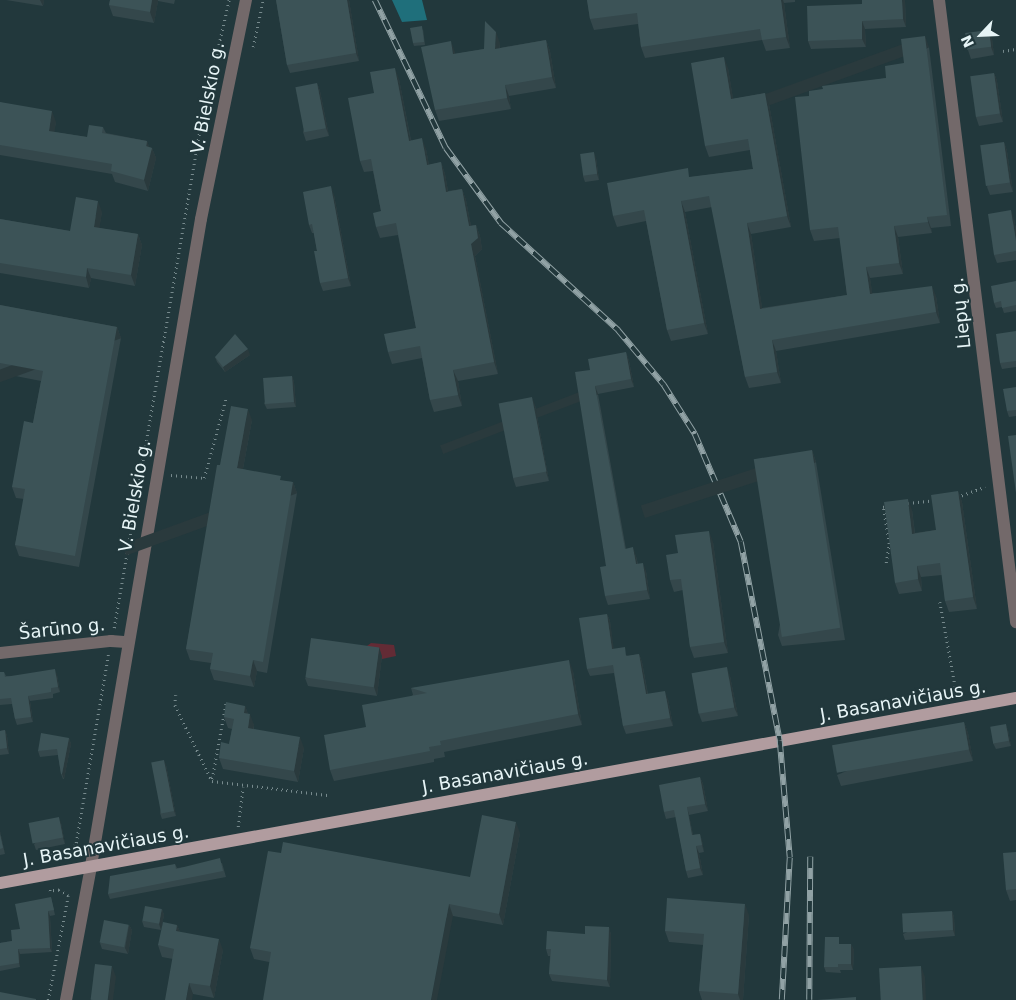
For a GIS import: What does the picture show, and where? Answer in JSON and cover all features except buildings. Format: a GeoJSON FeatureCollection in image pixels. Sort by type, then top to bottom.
{"type":"FeatureCollection","features":[{"type":"Feature","properties":{"kind":"main road","name":"J. Basanavičiaus g."},"geometry":{"type":"LineString","coordinates":[[0,883],[1016,698]]}},
{"type":"Feature","properties":{"kind":"street","name":"V. Bielskio g."},"geometry":{"type":"LineString","coordinates":[[66,1000],[92,866],[127,642],[201,219],[246,0]]}},
{"type":"Feature","properties":{"kind":"street","name":"Liepų g."},"geometry":{"type":"LineString","coordinates":[[939,0],[1016,622]]}},
{"type":"Feature","properties":{"kind":"street","name":"Šarūno g."},"geometry":{"type":"LineString","coordinates":[[0,653],[111,641],[127,642]]}},
{"type":"Feature","properties":{"kind":"path"},"geometry":{"type":"LineString","coordinates":[[46,856],[72,850],[76,843],[201,123],[229,0]]}},
{"type":"Feature","properties":{"kind":"path"},"geometry":{"type":"LineString","coordinates":[[253,47],[263,0]]}},
{"type":"Feature","properties":{"kind":"path"},"geometry":{"type":"LineString","coordinates":[[1003,52],[1016,50]]}},
{"type":"Feature","properties":{"kind":"path"},"geometry":{"type":"LineString","coordinates":[[157,474],[204,478],[226,398]]}},
{"type":"Feature","properties":{"kind":"path"},"geometry":{"type":"LineString","coordinates":[[954,497],[998,482]]}},
{"type":"Feature","properties":{"kind":"path"},"geometry":{"type":"LineString","coordinates":[[900,504],[936,500]]}},
{"type":"Feature","properties":{"kind":"path"},"geometry":{"type":"LineString","coordinates":[[886,563],[889,544],[883,507],[892,506]]}},
{"type":"Feature","properties":{"kind":"path"},"geometry":{"type":"LineString","coordinates":[[940,602],[960,708]]}},
{"type":"Feature","properties":{"kind":"path"},"geometry":{"type":"LineString","coordinates":[[176,694],[175,705],[212,781]]}},
{"type":"Feature","properties":{"kind":"path"},"geometry":{"type":"LineString","coordinates":[[212,781],[226,702]]}},
{"type":"Feature","properties":{"kind":"path"},"geometry":{"type":"LineString","coordinates":[[212,781],[243,787],[327,795]]}},
{"type":"Feature","properties":{"kind":"path"},"geometry":{"type":"LineString","coordinates":[[236,840],[243,787]]}},
{"type":"Feature","properties":{"kind":"path"},"geometry":{"type":"LineString","coordinates":[[48,1000],[68,896],[59,890],[50,891]]}},
{"type":"Feature","properties":{"kind":"shaded area"},"geometry":{"type":"Polygon","coordinates":[[[371,643],[394,645],[396,656],[382,659],[367,646],[371,643]]]}},
{"type":"Feature","properties":{"kind":"water"},"geometry":{"type":"Polygon","coordinates":[[[392,0],[422,0],[427,20],[402,22],[392,0]]]}},
{"type":"Feature","properties":{"kind":"railway"},"geometry":{"type":"LineString","coordinates":[[375,0],[446,148],[501,223],[618,330],[664,385],[695,434],[741,542],[780,741],[790,858],[782,1000]]}},
{"type":"Feature","properties":{"kind":"railway"},"geometry":{"type":"LineString","coordinates":[[809,1000],[810,857]]}}]}
